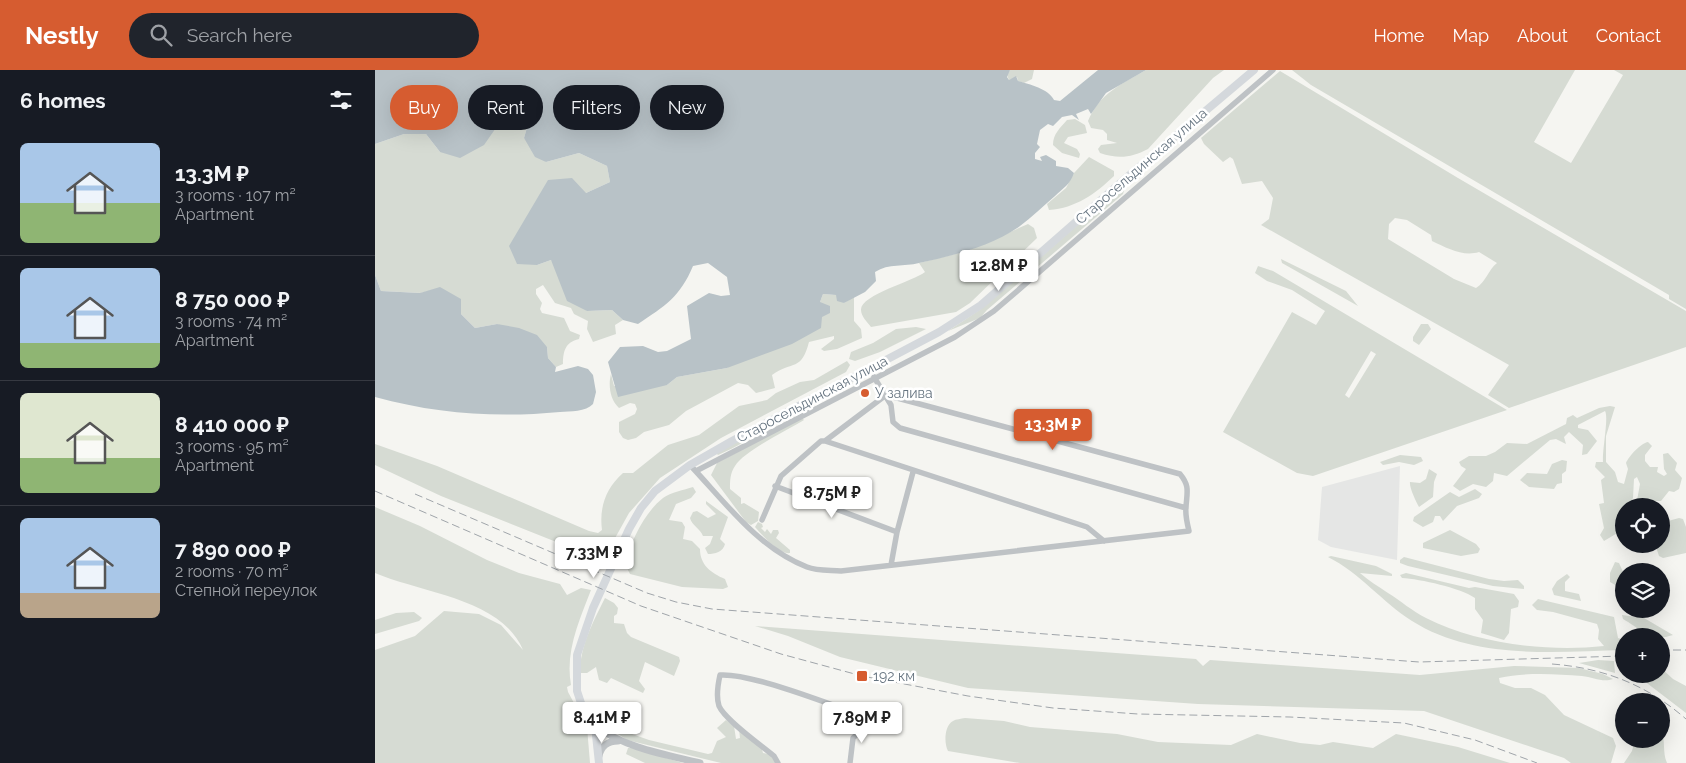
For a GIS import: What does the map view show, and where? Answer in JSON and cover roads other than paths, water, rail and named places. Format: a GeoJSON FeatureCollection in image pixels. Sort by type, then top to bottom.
{"type":"FeatureCollection","features":[{"type":"Feature","properties":{"kind":"main road","name":"Старосельдинская улица"},"geometry":{"type":"LineString","coordinates":[[595,726],[583,709],[576,679],[577,655],[593,608],[615,558],[641,508],[655,491],[693,468],[939,332],[981,305],[997,293],[1126,178],[1254,70]]}},
{"type":"Feature","properties":{"kind":"main road"},"geometry":{"type":"LineString","coordinates":[[595,726],[599,761]]}},
{"type":"Feature","properties":{"kind":"street"},"geometry":{"type":"LineString","coordinates":[[886,395],[1180,474],[1186,481],[1189,490],[1185,508],[1189,531],[841,571],[808,567],[767,544],[693,468],[944,342],[994,311],[1273,70]]}},
{"type":"Feature","properties":{"kind":"street"},"geometry":{"type":"LineString","coordinates":[[939,332],[944,342]]}},
{"type":"Feature","properties":{"kind":"street"},"geometry":{"type":"LineString","coordinates":[[875,377],[891,406],[893,422],[900,428],[1185,508]]}},
{"type":"Feature","properties":{"kind":"street"},"geometry":{"type":"LineString","coordinates":[[762,520],[775,486],[781,476],[821,441],[825,441],[886,395]]}},
{"type":"Feature","properties":{"kind":"street"},"geometry":{"type":"LineString","coordinates":[[825,441],[913,472],[1087,526],[1104,541]]}},
{"type":"Feature","properties":{"kind":"street"},"geometry":{"type":"LineString","coordinates":[[891,565],[897,532],[913,472]]}},
{"type":"Feature","properties":{"kind":"street"},"geometry":{"type":"LineString","coordinates":[[775,486],[897,532]]}},
{"type":"Feature","properties":{"kind":"street"},"geometry":{"type":"LineString","coordinates":[[778,763],[773,756],[726,715],[719,706],[720,675],[779,688],[861,715],[869,723]]}},
{"type":"Feature","properties":{"kind":"street"},"geometry":{"type":"LineString","coordinates":[[851,763],[853,738],[869,723],[894,719],[899,705]]}},
{"type":"Feature","properties":{"kind":"street","name":"Старосельдинская улица"},"geometry":{"type":"LineString","coordinates":[[595,726],[621,741],[700,763]]}},
{"type":"Feature","properties":{"kind":"street"},"geometry":{"type":"LineString","coordinates":[[599,761],[603,747],[613,741],[621,741]]}},
{"type":"Feature","properties":{"kind":"railway"},"geometry":{"type":"LineString","coordinates":[[375,491],[641,606],[781,654],[862,676],[968,696],[1053,708],[1138,714],[1290,717],[1404,723],[1475,740],[1537,763]]}},
{"type":"Feature","properties":{"kind":"railway"},"geometry":{"type":"LineString","coordinates":[[415,494],[647,593],[676,602],[712,609],[1419,662],[1615,656]]}},
{"type":"Feature","properties":{"kind":"railway"},"geometry":{"type":"LineString","coordinates":[[1670,650],[1686,650]]}},
{"type":"Feature","properties":{"kind":"railway"},"geometry":{"type":"LineString","coordinates":[[1552,664],[1571,666],[1624,680],[1656,697],[1686,719]]}},
{"type":"Feature","properties":{"kind":"place","name":"У залива"},"geometry":{"type":"Point","coordinates":[865,393]}},
{"type":"Feature","properties":{"kind":"place","name":"192 км"},"geometry":{"type":"Point","coordinates":[862,676]}}]}
